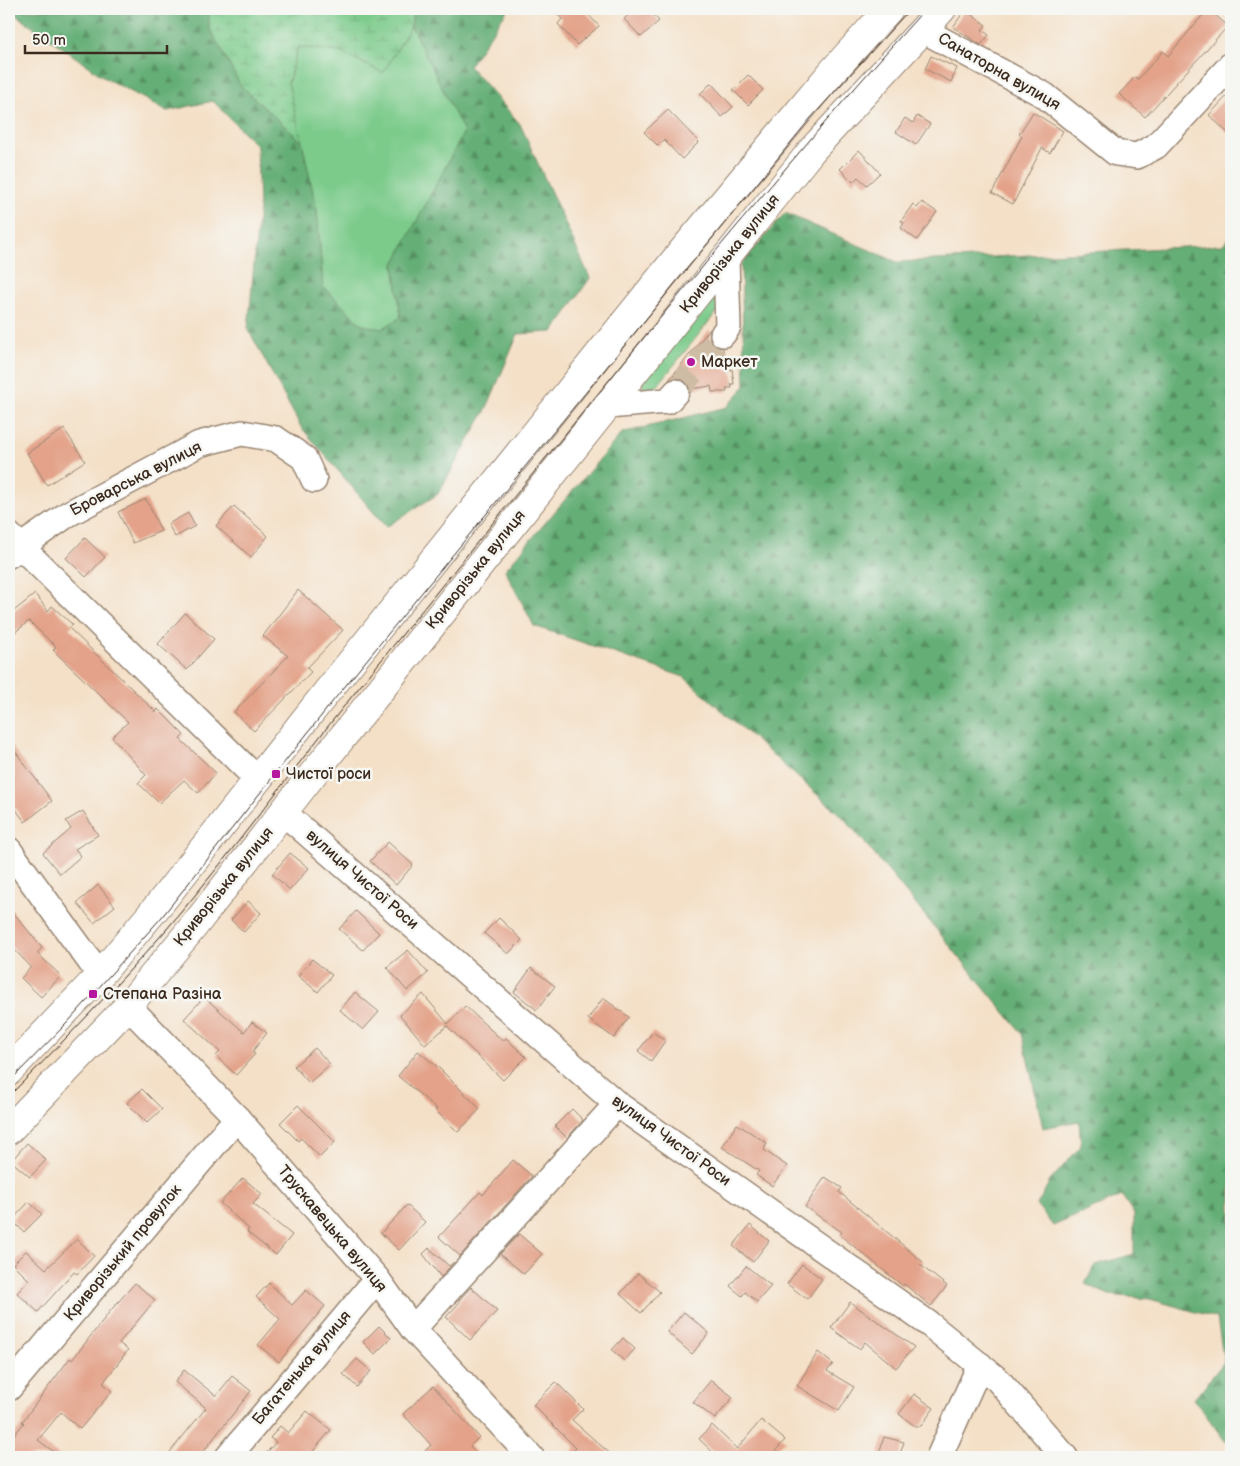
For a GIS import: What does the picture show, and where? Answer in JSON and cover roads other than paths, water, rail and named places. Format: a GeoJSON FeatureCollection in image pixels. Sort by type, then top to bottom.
{"type":"FeatureCollection","features":[{"type":"Feature","properties":{"kind":"main road"},"geometry":{"type":"LineString","coordinates":[[9,1071],[100,975],[161,902],[675,260],[832,72],[889,9]]}},
{"type":"Feature","properties":{"kind":"main road","name":"Криворізька вулиця"},"geometry":{"type":"LineString","coordinates":[[9,1130],[128,1006],[812,150],[942,9]]}},
{"type":"Feature","properties":{"kind":"street","name":"Санаторна вулиця"},"geometry":{"type":"LineString","coordinates":[[923,30],[1044,95],[1116,153],[1137,156],[1156,146],[1231,65]]}},
{"type":"Feature","properties":{"kind":"street"},"geometry":{"type":"LineString","coordinates":[[723,334],[728,327],[726,260]]}},
{"type":"Feature","properties":{"kind":"street"},"geometry":{"type":"LineString","coordinates":[[608,406],[668,401],[676,392]]}},
{"type":"Feature","properties":{"kind":"street","name":"Броварська вулиця"},"geometry":{"type":"LineString","coordinates":[[13,545],[199,444],[242,433],[276,438],[304,458],[314,480]]}},
{"type":"Feature","properties":{"kind":"street"},"geometry":{"type":"LineString","coordinates":[[13,545],[258,780]]}},
{"type":"Feature","properties":{"kind":"street","name":"вулиця Чистої Роси"},"geometry":{"type":"LineString","coordinates":[[284,813],[617,1104],[929,1324],[980,1365],[998,1380],[1066,1457]]}},
{"type":"Feature","properties":{"kind":"street"},"geometry":{"type":"LineString","coordinates":[[9,850],[100,975]]}},
{"type":"Feature","properties":{"kind":"street","name":"Трускавецька вулиця"},"geometry":{"type":"LineString","coordinates":[[128,1006],[237,1118],[377,1279],[413,1329],[531,1457]]}},
{"type":"Feature","properties":{"kind":"street"},"geometry":{"type":"LineString","coordinates":[[413,1329],[617,1104]]}},
{"type":"Feature","properties":{"kind":"street","name":"Криворізький провулок"},"geometry":{"type":"LineString","coordinates":[[9,1388],[237,1118]]}},
{"type":"Feature","properties":{"kind":"street","name":"Багатенька вулиця"},"geometry":{"type":"LineString","coordinates":[[228,1457],[377,1279]]}},
{"type":"Feature","properties":{"kind":"street"},"geometry":{"type":"LineString","coordinates":[[938,1457],[980,1365]]}},
{"type":"Feature","properties":{"kind":"tunnel"},"geometry":{"type":"LineString","coordinates":[[676,392],[723,334]]}},
{"type":"Feature","properties":{"kind":"tram line"},"geometry":{"type":"LineString","coordinates":[[9,1082],[68,1022],[161,918],[333,701],[810,119],[910,9]]}},
{"type":"Feature","properties":{"kind":"tram line"},"geometry":{"type":"LineString","coordinates":[[9,1096],[89,1014],[166,930],[353,695],[635,348],[778,177],[925,9]]}},
{"type":"Feature","properties":{"kind":"place","name":"Маркет"},"geometry":{"type":"Point","coordinates":[691,362]}},
{"type":"Feature","properties":{"kind":"place","name":"Чистої роси"},"geometry":{"type":"Point","coordinates":[276,774]}},
{"type":"Feature","properties":{"kind":"place","name":"Степана Разіна"},"geometry":{"type":"Point","coordinates":[93,994]}}]}
